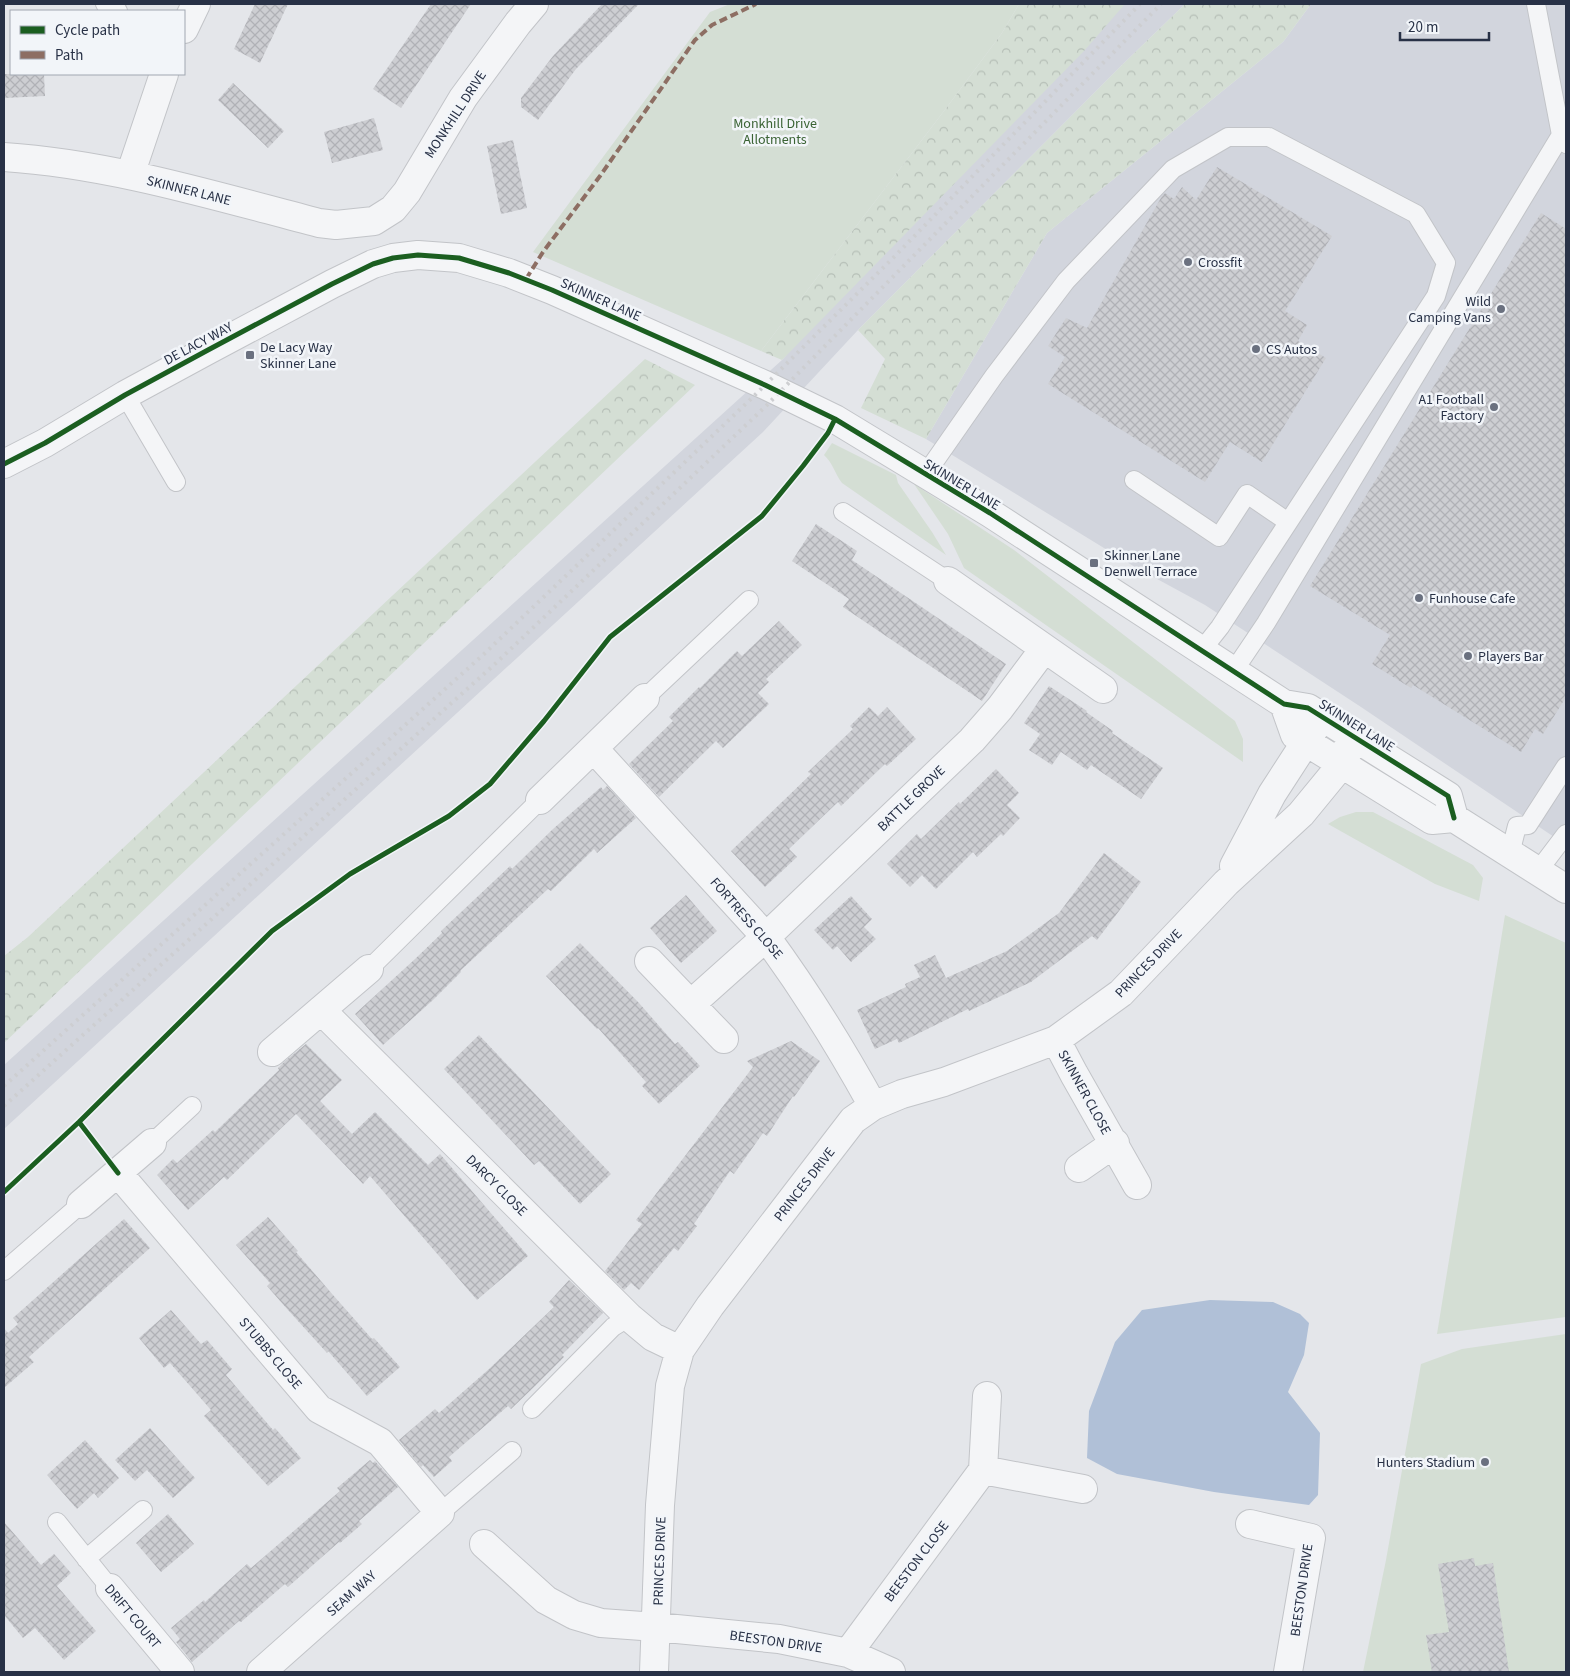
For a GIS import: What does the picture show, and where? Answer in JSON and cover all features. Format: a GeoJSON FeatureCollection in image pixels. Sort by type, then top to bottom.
{"type":"FeatureCollection","features":[{"type":"Feature","properties":{"kind":"street"},"geometry":{"type":"LineString","coordinates":[[185,27],[196,4]]}},
{"type":"Feature","properties":{"kind":"street","name":"MONKHILL DRIVE"},"geometry":{"type":"LineString","coordinates":[[374,221],[393,209],[406,192],[463,98],[534,4]]}},
{"type":"Feature","properties":{"kind":"street"},"geometry":{"type":"LineString","coordinates":[[130,175],[164,75]]}},
{"type":"Feature","properties":{"kind":"street","name":"SKINNER LANE"},"geometry":{"type":"LineString","coordinates":[[4,157],[67,163],[130,175],[319,223],[336,224],[374,221]]}},
{"type":"Feature","properties":{"kind":"street","name":"SKINNER LANE"},"geometry":{"type":"LineString","coordinates":[[409,256],[442,255],[459,258],[509,273],[552,290],[765,385],[835,419],[990,513],[1284,704],[1308,708],[1448,796],[1454,818]]}},
{"type":"Feature","properties":{"kind":"street","name":"DE LACY WAY"},"geometry":{"type":"LineString","coordinates":[[4,464],[45,443],[125,395],[332,284],[374,264],[409,256]]}},
{"type":"Feature","properties":{"kind":"street"},"geometry":{"type":"LineString","coordinates":[[948,581],[1103,689]]}},
{"type":"Feature","properties":{"kind":"street","name":"BATTLE GROVE"},"geometry":{"type":"LineString","coordinates":[[691,1004],[766,937],[972,740],[1000,708],[1044,649]]}},
{"type":"Feature","properties":{"kind":"street"},"geometry":{"type":"LineString","coordinates":[[540,800],[645,698]]}},
{"type":"Feature","properties":{"kind":"street"},"geometry":{"type":"LineString","coordinates":[[1284,704],[1295,735],[1432,820],[1454,818],[1566,889]]}},
{"type":"Feature","properties":{"kind":"street","name":"PRINCES DRIVE"},"geometry":{"type":"LineString","coordinates":[[1226,882],[1272,794],[1322,716]]}},
{"type":"Feature","properties":{"kind":"street","name":"PRINCES DRIVE"},"geometry":{"type":"LineString","coordinates":[[654,1672],[660,1505],[670,1386],[680,1350],[710,1306],[853,1120],[873,1106],[902,1094],[944,1082],[1056,1040],[1121,993],[1226,882],[1301,814],[1342,764],[1347,753],[1350,734]]}},
{"type":"Feature","properties":{"kind":"street","name":"FORTRESS CLOSE"},"geometry":{"type":"LineString","coordinates":[[594,749],[766,937],[786,964],[858,1078],[873,1106]]}},
{"type":"Feature","properties":{"kind":"street"},"geometry":{"type":"LineString","coordinates":[[649,961],[724,1039]]}},
{"type":"Feature","properties":{"kind":"street"},"geometry":{"type":"LineString","coordinates":[[272,1052],[369,970]]}},
{"type":"Feature","properties":{"kind":"street","name":"DARCY CLOSE"},"geometry":{"type":"LineString","coordinates":[[321,1010],[629,1317],[653,1338],[680,1350]]}},
{"type":"Feature","properties":{"kind":"street","name":"SKINNER CLOSE"},"geometry":{"type":"LineString","coordinates":[[1056,1040],[1137,1185]]}},
{"type":"Feature","properties":{"kind":"street"},"geometry":{"type":"LineString","coordinates":[[81,1204],[152,1143]]}},
{"type":"Feature","properties":{"kind":"street","name":"SKINNER CLOSE"},"geometry":{"type":"LineString","coordinates":[[1078,1168],[1115,1144]]}},
{"type":"Feature","properties":{"kind":"street","name":"STUBBS CLOSE"},"geometry":{"type":"LineString","coordinates":[[118,1173],[319,1409],[380,1442],[440,1514]]}},
{"type":"Feature","properties":{"kind":"street"},"geometry":{"type":"LineString","coordinates":[[987,1396],[983,1470],[1083,1489]]}},
{"type":"Feature","properties":{"kind":"street","name":"BEESTON CLOSE"},"geometry":{"type":"LineString","coordinates":[[848,1653],[983,1470]]}},
{"type":"Feature","properties":{"kind":"street","name":"SEAM WAY"},"geometry":{"type":"LineString","coordinates":[[261,1672],[440,1514]]}},
{"type":"Feature","properties":{"kind":"street","name":"BEESTON DRIVE"},"geometry":{"type":"LineString","coordinates":[[1250,1524],[1313,1527],[1288,1672]]}},
{"type":"Feature","properties":{"kind":"street","name":"BEESTON DRIVE"},"geometry":{"type":"LineString","coordinates":[[484,1544],[546,1600],[574,1615],[601,1623],[656,1626],[779,1639],[848,1653],[891,1672]]}},
{"type":"Feature","properties":{"kind":"street","name":"DRIFT COURT"},"geometry":{"type":"LineString","coordinates":[[110,1588],[180,1672]]}},
{"type":"Feature","properties":{"kind":"lane"},"geometry":{"type":"LineString","coordinates":[[105,4],[116,10]]}},
{"type":"Feature","properties":{"kind":"lane"},"geometry":{"type":"LineString","coordinates":[[1234,672],[1564,140],[1536,4]]}},
{"type":"Feature","properties":{"kind":"lane"},"geometry":{"type":"LineString","coordinates":[[925,475],[994,376],[1066,281],[1173,169],[1228,137],[1269,137],[1416,214],[1446,263],[1436,296],[1220,627],[1201,651]]}},
{"type":"Feature","properties":{"kind":"lane"},"geometry":{"type":"LineString","coordinates":[[125,395],[176,482]]}},
{"type":"Feature","properties":{"kind":"lane"},"geometry":{"type":"LineString","coordinates":[[1134,480],[1219,537],[1248,494],[1288,522]]}},
{"type":"Feature","properties":{"kind":"lane"},"geometry":{"type":"LineString","coordinates":[[843,512],[948,581]]}},
{"type":"Feature","properties":{"kind":"lane"},"geometry":{"type":"LineString","coordinates":[[645,698],[749,600]]}},
{"type":"Feature","properties":{"kind":"lane"},"geometry":{"type":"LineString","coordinates":[[1510,854],[1516,826],[1528,824],[1566,766]]}},
{"type":"Feature","properties":{"kind":"lane"},"geometry":{"type":"LineString","coordinates":[[369,970],[540,800]]}},
{"type":"Feature","properties":{"kind":"lane"},"geometry":{"type":"LineString","coordinates":[[1538,871],[1566,834]]}},
{"type":"Feature","properties":{"kind":"lane"},"geometry":{"type":"LineString","coordinates":[[152,1143],[192,1106]]}},
{"type":"Feature","properties":{"kind":"lane"},"geometry":{"type":"LineString","coordinates":[[4,1271],[81,1204]]}},
{"type":"Feature","properties":{"kind":"lane"},"geometry":{"type":"LineString","coordinates":[[532,1409],[613,1327],[629,1317]]}},
{"type":"Feature","properties":{"kind":"lane"},"geometry":{"type":"LineString","coordinates":[[440,1514],[512,1451]]}},
{"type":"Feature","properties":{"kind":"lane"},"geometry":{"type":"LineString","coordinates":[[86,1559],[143,1510]]}},
{"type":"Feature","properties":{"kind":"lane","name":"DRIFT COURT"},"geometry":{"type":"LineString","coordinates":[[57,1522],[110,1588]]}},
{"type":"Feature","properties":{"kind":"shaded area"},"geometry":{"type":"Polygon","coordinates":[[[1085,4],[1185,4],[858,330],[763,432],[4,1129],[4,1065],[782,360],[1029,81],[1085,4]]]}},
{"type":"Feature","properties":{"kind":"shaded area"},"geometry":{"type":"Polygon","coordinates":[[[1311,4],[1566,4],[1566,845],[1205,605],[1135,567],[926,439],[1047,233],[1283,42],[1311,4]]]}},
{"type":"Feature","properties":{"kind":"green space","name":"Monkhill Drive Allotments"},"geometry":{"type":"Polygon","coordinates":[[[730,4],[1019,4],[1002,33],[947,107],[761,351],[533,252],[710,12],[730,4]]]}},
{"type":"Feature","properties":{"kind":"green space"},"geometry":{"type":"Polygon","coordinates":[[[1019,4],[1125,4],[1084,51],[782,360],[761,351],[947,107],[1002,33],[1019,4]]]}},
{"type":"Feature","properties":{"kind":"green space"},"geometry":{"type":"Polygon","coordinates":[[[1185,4],[1311,4],[1283,42],[1047,233],[926,439],[861,408],[885,359],[858,330],[1185,4]]]}},
{"type":"Feature","properties":{"kind":"green space"},"geometry":{"type":"Polygon","coordinates":[[[645,359],[695,385],[4,1043],[4,956],[28,937],[645,359]]]}},
{"type":"Feature","properties":{"kind":"green space"},"geometry":{"type":"Polygon","coordinates":[[[832,443],[896,475],[898,483],[946,555],[842,483],[830,461],[824,455],[832,443]]]}},
{"type":"Feature","properties":{"kind":"green space"},"geometry":{"type":"Polygon","coordinates":[[[914,484],[1014,550],[1235,721],[1243,739],[1243,762],[964,568],[948,534],[914,484]]]}},
{"type":"Feature","properties":{"kind":"green space"},"geometry":{"type":"Polygon","coordinates":[[[1356,812],[1373,812],[1473,865],[1483,878],[1479,901],[1435,884],[1328,824],[1340,817],[1356,812]]]}},
{"type":"Feature","properties":{"kind":"green space"},"geometry":{"type":"Polygon","coordinates":[[[1505,915],[1566,943],[1566,1317],[1437,1334],[1505,915]]]}},
{"type":"Feature","properties":{"kind":"green space","name":"Hunters Stadium"},"geometry":{"type":"Polygon","coordinates":[[[1566,1334],[1566,1672],[1363,1672],[1386,1560],[1421,1364],[1462,1349],[1566,1334]]]}},
{"type":"Feature","properties":{"kind":"water"},"geometry":{"type":"Polygon","coordinates":[[[1210,1300],[1273,1302],[1300,1314],[1309,1323],[1304,1355],[1288,1392],[1320,1433],[1318,1495],[1309,1505],[1214,1492],[1117,1474],[1087,1458],[1089,1411],[1115,1342],[1142,1310],[1210,1300]]]}},
{"type":"Feature","properties":{"kind":"building"},"geometry":{"type":"Polygon","coordinates":[[[255,4],[288,4],[260,63],[234,49],[255,4]]]}},
{"type":"Feature","properties":{"kind":"building"},"geometry":{"type":"Polygon","coordinates":[[[431,4],[471,4],[401,108],[373,89],[431,4]]]}},
{"type":"Feature","properties":{"kind":"building"},"geometry":{"type":"Polygon","coordinates":[[[602,4],[639,4],[576,69],[538,120],[521,107],[521,98],[553,56],[602,4]]]}},
{"type":"Feature","properties":{"kind":"building"},"geometry":{"type":"Polygon","coordinates":[[[4,74],[44,75],[45,96],[4,98],[4,74]]]}},
{"type":"Feature","properties":{"kind":"building"},"geometry":{"type":"Polygon","coordinates":[[[233,83],[284,131],[268,148],[218,100],[233,83]]]}},
{"type":"Feature","properties":{"kind":"building"},"geometry":{"type":"Polygon","coordinates":[[[374,118],[383,150],[332,163],[324,132],[374,118]]]}},
{"type":"Feature","properties":{"kind":"building"},"geometry":{"type":"Polygon","coordinates":[[[513,140],[527,208],[501,214],[487,146],[513,140]]]}},
{"type":"Feature","properties":{"kind":"building"},"geometry":{"type":"Polygon","coordinates":[[[1217,167],[1332,236],[1285,311],[1307,325],[1298,341],[1326,358],[1262,462],[1230,442],[1205,482],[1048,384],[1065,357],[1048,346],[1066,318],[1087,328],[1162,196],[1165,193],[1174,199],[1182,187],[1196,200],[1217,167]]]}},
{"type":"Feature","properties":{"kind":"building","name":"A1 Football Factory"},"geometry":{"type":"Polygon","coordinates":[[[1541,213],[1566,229],[1566,697],[1543,734],[1535,729],[1521,752],[1413,685],[1411,688],[1372,664],[1390,635],[1310,586],[1541,213]]]}},
{"type":"Feature","properties":{"kind":"building"},"geometry":{"type":"Polygon","coordinates":[[[816,524],[857,551],[852,560],[1006,664],[982,701],[843,607],[849,599],[792,561],[816,524]]]}},
{"type":"Feature","properties":{"kind":"building"},"geometry":{"type":"Polygon","coordinates":[[[779,621],[802,645],[766,679],[769,682],[758,693],[769,704],[723,748],[716,741],[659,797],[629,764],[673,721],[669,717],[699,687],[737,651],[742,656],[779,621]]]}},
{"type":"Feature","properties":{"kind":"building"},"geometry":{"type":"Polygon","coordinates":[[[1049,686],[1087,711],[1113,731],[1112,733],[1163,768],[1141,799],[1091,765],[1087,770],[1061,752],[1052,765],[1029,750],[1040,734],[1024,723],[1049,686]]]}},
{"type":"Feature","properties":{"kind":"building"},"geometry":{"type":"Polygon","coordinates":[[[869,707],[878,716],[887,707],[916,739],[887,766],[885,764],[841,806],[838,802],[789,849],[797,857],[765,887],[731,851],[811,774],[808,772],[853,729],[850,726],[869,707]]]}},
{"type":"Feature","properties":{"kind":"building"},"geometry":{"type":"Polygon","coordinates":[[[996,769],[1019,793],[1007,805],[1020,818],[1003,836],[1001,834],[977,857],[973,852],[936,889],[922,875],[910,887],[887,864],[917,834],[921,839],[996,769]]]}},
{"type":"Feature","properties":{"kind":"building"},"geometry":{"type":"Polygon","coordinates":[[[607,786],[636,818],[597,853],[594,849],[551,891],[548,889],[460,971],[433,1000],[383,1045],[355,1014],[415,959],[442,933],[441,931],[510,866],[512,869],[553,829],[601,787],[603,790],[607,786]]]}},
{"type":"Feature","properties":{"kind":"building"},"geometry":{"type":"Polygon","coordinates":[[[1104,853],[1141,882],[1097,940],[1092,936],[1031,982],[969,1011],[968,1009],[899,1043],[897,1039],[875,1049],[857,1010],[906,987],[905,984],[920,977],[914,965],[935,955],[946,978],[1007,951],[1059,913],[1104,853]]]}},
{"type":"Feature","properties":{"kind":"building"},"geometry":{"type":"Polygon","coordinates":[[[686,895],[717,931],[681,963],[650,928],[686,895]]]}},
{"type":"Feature","properties":{"kind":"building"},"geometry":{"type":"Polygon","coordinates":[[[851,896],[872,919],[864,927],[876,939],[851,962],[837,946],[833,950],[814,930],[851,896]]]}},
{"type":"Feature","properties":{"kind":"building"},"geometry":{"type":"Polygon","coordinates":[[[580,943],[639,1003],[675,1044],[678,1042],[700,1066],[659,1104],[642,1086],[646,1082],[598,1028],[546,976],[580,943]]]}},
{"type":"Feature","properties":{"kind":"building"},"geometry":{"type":"Polygon","coordinates":[[[479,1035],[611,1174],[580,1204],[539,1161],[534,1165],[444,1069],[479,1035]]]}},
{"type":"Feature","properties":{"kind":"building"},"geometry":{"type":"Polygon","coordinates":[[[791,1041],[820,1061],[793,1096],[767,1136],[763,1133],[734,1174],[730,1171],[694,1224],[697,1226],[678,1251],[674,1248],[639,1290],[631,1283],[624,1290],[605,1271],[642,1224],[636,1220],[753,1067],[747,1061],[791,1041]]]}},
{"type":"Feature","properties":{"kind":"building"},"geometry":{"type":"Polygon","coordinates":[[[306,1044],[342,1080],[320,1101],[352,1134],[375,1112],[428,1165],[440,1154],[528,1256],[477,1300],[370,1176],[363,1184],[296,1114],[227,1180],[224,1177],[188,1210],[157,1175],[173,1159],[177,1163],[213,1130],[215,1132],[279,1070],[278,1068],[285,1061],[306,1044]]]}},
{"type":"Feature","properties":{"kind":"building"},"geometry":{"type":"Polygon","coordinates":[[[268,1217],[333,1295],[400,1367],[367,1396],[267,1286],[270,1283],[236,1245],[268,1217]]]}},
{"type":"Feature","properties":{"kind":"building"},"geometry":{"type":"Polygon","coordinates":[[[124,1219],[150,1248],[29,1357],[34,1362],[4,1388],[4,1328],[8,1333],[18,1324],[13,1318],[124,1219]]]}},
{"type":"Feature","properties":{"kind":"building"},"geometry":{"type":"Polygon","coordinates":[[[569,1280],[603,1313],[562,1355],[564,1357],[533,1388],[511,1409],[508,1406],[449,1457],[452,1461],[434,1477],[423,1465],[421,1467],[399,1440],[435,1409],[439,1413],[489,1369],[554,1307],[549,1302],[569,1280]]]}},
{"type":"Feature","properties":{"kind":"building"},"geometry":{"type":"Polygon","coordinates":[[[171,1310],[201,1344],[207,1340],[232,1369],[226,1375],[273,1430],[275,1428],[301,1458],[268,1486],[204,1416],[211,1410],[170,1363],[164,1368],[139,1338],[171,1310]]]}},
{"type":"Feature","properties":{"kind":"building"},"geometry":{"type":"Polygon","coordinates":[[[150,1428],[195,1478],[173,1498],[147,1470],[135,1481],[115,1460],[150,1428]]]}},
{"type":"Feature","properties":{"kind":"building"},"geometry":{"type":"Polygon","coordinates":[[[85,1440],[119,1478],[98,1498],[94,1493],[77,1509],[47,1475],[85,1440]]]}},
{"type":"Feature","properties":{"kind":"building"},"geometry":{"type":"Polygon","coordinates":[[[370,1460],[373,1463],[375,1461],[398,1487],[359,1521],[362,1524],[340,1543],[288,1587],[285,1584],[192,1662],[176,1642],[180,1639],[171,1628],[204,1600],[205,1602],[247,1564],[251,1568],[340,1491],[337,1488],[370,1460]]]}},
{"type":"Feature","properties":{"kind":"building"},"geometry":{"type":"Polygon","coordinates":[[[168,1514],[194,1544],[161,1572],[136,1543],[168,1514]]]}},
{"type":"Feature","properties":{"kind":"building"},"geometry":{"type":"Polygon","coordinates":[[[4,1522],[41,1565],[54,1554],[71,1573],[57,1586],[96,1631],[64,1660],[35,1628],[23,1638],[4,1615],[4,1522]]]}},
{"type":"Feature","properties":{"kind":"building"},"geometry":{"type":"Polygon","coordinates":[[[1474,1558],[1475,1566],[1493,1563],[1509,1672],[1432,1672],[1426,1635],[1449,1632],[1438,1564],[1474,1558]]]}},
{"type":"Feature","properties":{"kind":"railway"},"geometry":{"type":"LineString","coordinates":[[4,1086],[484,654],[753,397],[895,256],[1140,4]]}},
{"type":"Feature","properties":{"kind":"railway"},"geometry":{"type":"LineString","coordinates":[[4,1106],[496,663],[767,405],[1161,4]]}},
{"type":"Feature","properties":{"kind":"marked path"},"geometry":{"type":"LineString","coordinates":[[526,279],[543,252],[600,176],[695,40],[712,25],[756,4]]}},
{"type":"Feature","properties":{"kind":"cycle path"},"geometry":{"type":"LineString","coordinates":[[4,464],[45,443],[125,395],[208,350],[373,264],[393,258],[418,255],[459,258],[509,273],[552,290],[765,385],[835,419],[990,513],[1284,704],[1308,708],[1448,796],[1454,818]]}},
{"type":"Feature","properties":{"kind":"cycle path"},"geometry":{"type":"LineString","coordinates":[[4,1192],[79,1122],[272,931],[350,874],[449,816],[490,784],[544,721],[610,637],[762,516],[828,433],[835,419]]}},
{"type":"Feature","properties":{"kind":"cycle path"},"geometry":{"type":"LineString","coordinates":[[79,1122],[118,1173]]}},
{"type":"Feature","properties":{"kind":"place","name":"Crossfit"},"geometry":{"type":"Point","coordinates":[1188,262]}},
{"type":"Feature","properties":{"kind":"place","name":"Wild Camping Vans"},"geometry":{"type":"Point","coordinates":[1501,309]}},
{"type":"Feature","properties":{"kind":"place","name":"CS Autos"},"geometry":{"type":"Point","coordinates":[1256,349]}},
{"type":"Feature","properties":{"kind":"place","name":"De Lacy Way Skinner Lane"},"geometry":{"type":"Point","coordinates":[250,355]}},
{"type":"Feature","properties":{"kind":"place","name":"A1 Football Factory"},"geometry":{"type":"Point","coordinates":[1494,407]}},
{"type":"Feature","properties":{"kind":"place","name":"Skinner Lane Denwell Terrace"},"geometry":{"type":"Point","coordinates":[1094,563]}},
{"type":"Feature","properties":{"kind":"place","name":"Funhouse Cafe"},"geometry":{"type":"Point","coordinates":[1419,598]}},
{"type":"Feature","properties":{"kind":"place","name":"Players Bar"},"geometry":{"type":"Point","coordinates":[1468,656]}},
{"type":"Feature","properties":{"kind":"place","name":"Hunters Stadium"},"geometry":{"type":"Point","coordinates":[1485,1462]}}]}
